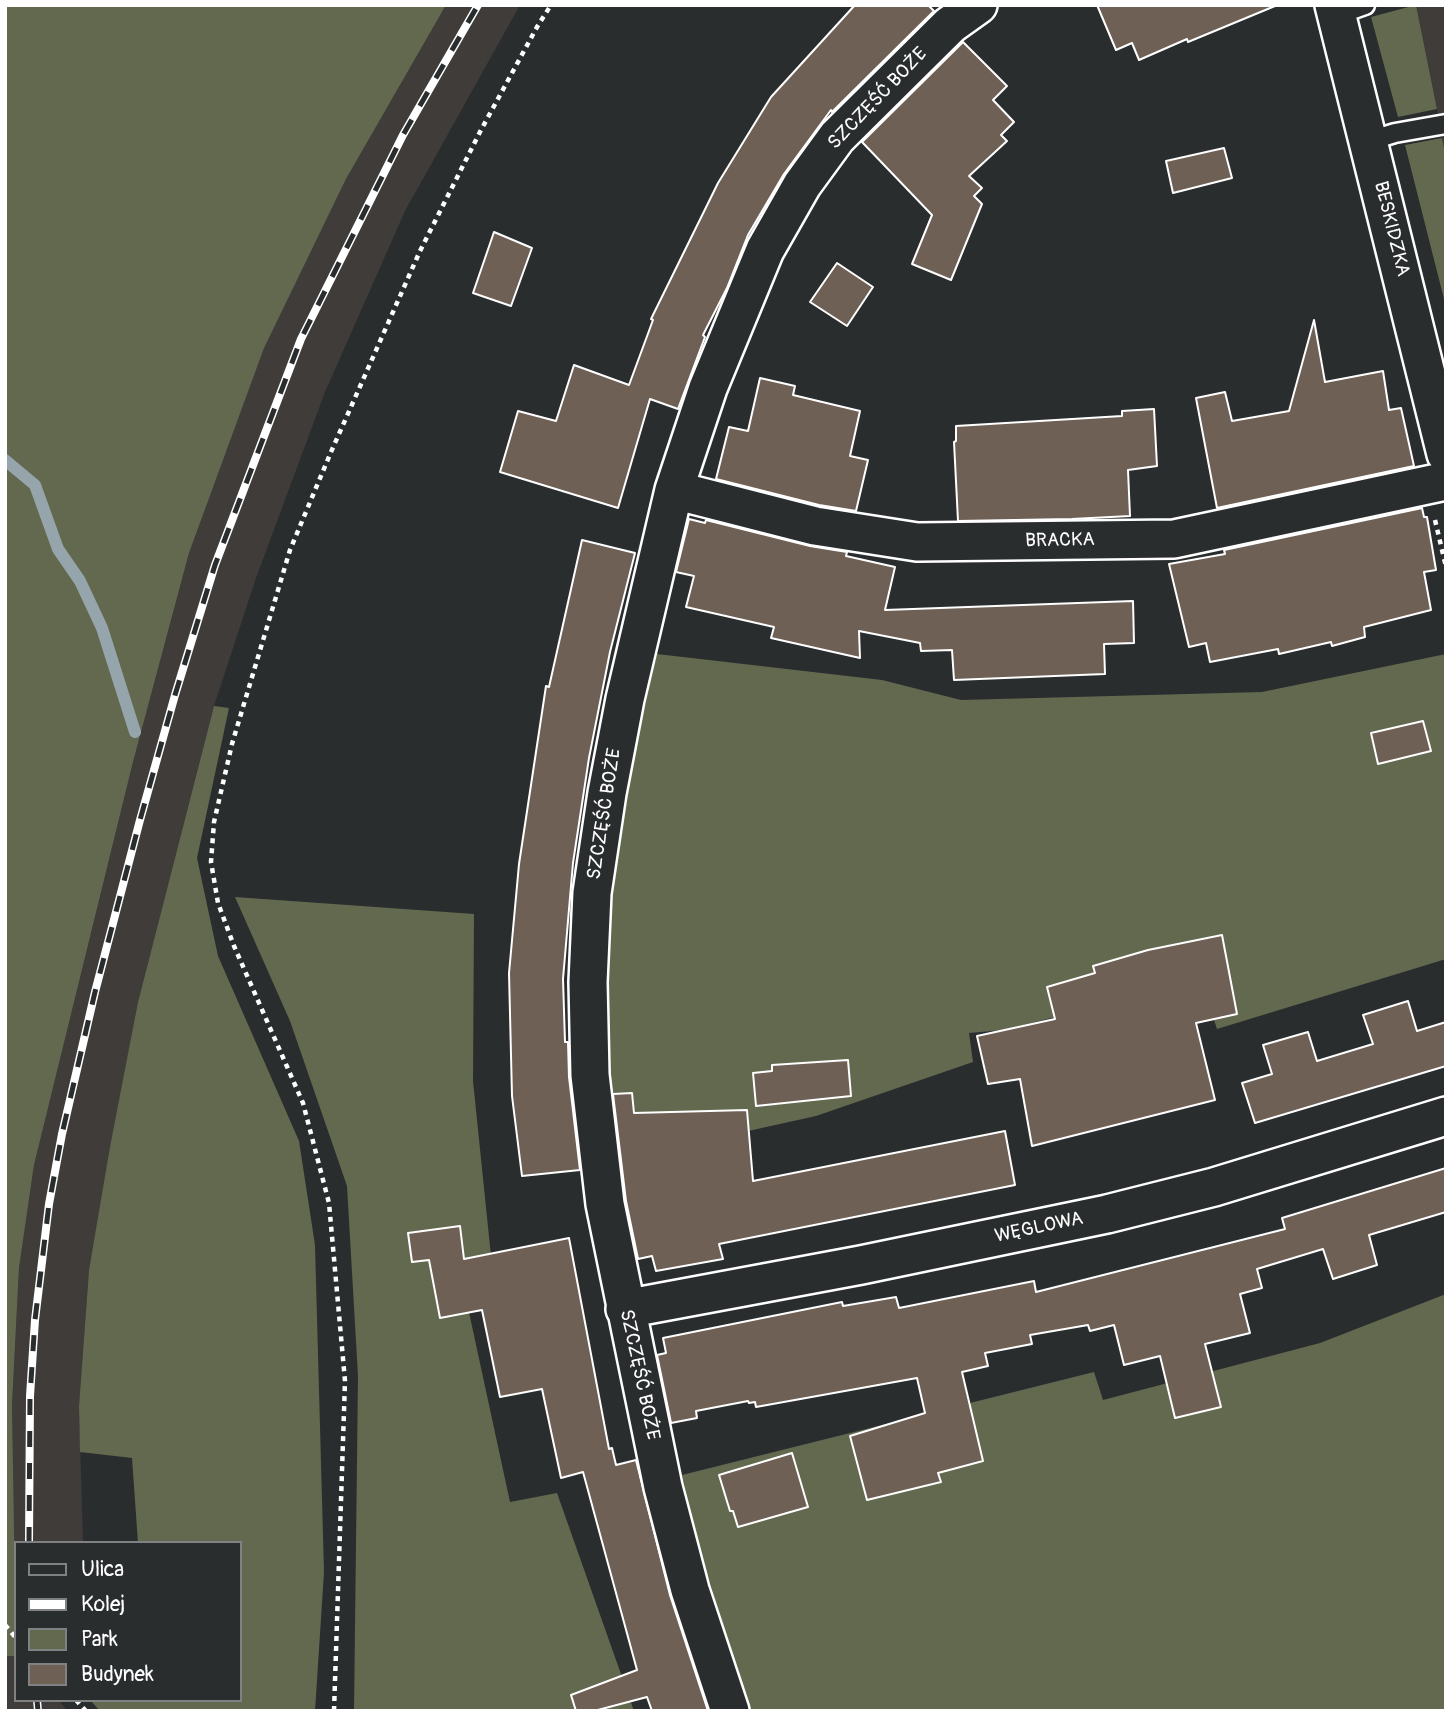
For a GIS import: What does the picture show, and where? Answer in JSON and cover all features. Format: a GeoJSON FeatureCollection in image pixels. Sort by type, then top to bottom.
{"type":"FeatureCollection","features":[{"type":"Feature","properties":{"kind":"street","name":"SZCZĘŚĆ BOŻE"},"geometry":{"type":"LineString","coordinates":[[730,1711],[690,1590],[663,1487],[605,1204],[590,1075],[588,982],[592,893],[625,699],[674,490],[708,388],[760,263],[802,185],[837,137],[950,25],[978,5]]}},
{"type":"Feature","properties":{"kind":"street","name":"BESKIDZKA"},"geometry":{"type":"LineString","coordinates":[[1345,8],[1369,141],[1446,454]]}},
{"type":"Feature","properties":{"kind":"street","name":"BRACKA"},"geometry":{"type":"LineString","coordinates":[[674,490],[815,526],[917,542],[1174,539],[1439,495]]}},
{"type":"Feature","properties":{"kind":"street","name":"WĘGLOWA"},"geometry":{"type":"LineString","coordinates":[[625,1309],[886,1260],[1107,1214],[1214,1187],[1446,1116]]}},
{"type":"Feature","properties":{"kind":"lane"},"geometry":{"type":"LineString","coordinates":[[1369,141],[1395,133],[1446,124]]}},
{"type":"Feature","properties":{"kind":"path"},"geometry":{"type":"LineString","coordinates":[[334,1711],[345,1381],[329,1203],[303,1103],[218,903],[211,862],[214,822],[232,744],[290,550],[420,251],[481,130],[551,5]]}},
{"type":"Feature","properties":{"kind":"path"},"geometry":{"type":"LineString","coordinates":[[1439,495],[1446,567]]}},
{"type":"Feature","properties":{"kind":"shaded area"},"geometry":{"type":"Polygon","coordinates":[[[446,5],[520,5],[405,211],[325,392],[256,578],[214,706],[138,1002],[89,1270],[79,1407],[83,1541],[14,1541],[14,1617],[12,1405],[19,1268],[34,1165],[133,762],[189,553],[264,347],[346,179],[446,5]]]}},
{"type":"Feature","properties":{"kind":"shaded area"},"geometry":{"type":"Polygon","coordinates":[[[1416,5],[1446,5],[1446,157],[1437,109],[1416,5]]]}},
{"type":"Feature","properties":{"kind":"shaded area"},"geometry":{"type":"Polygon","coordinates":[[[5,1656],[14,1656],[14,1702],[60,1702],[68,1711],[5,1711],[5,1656]]]}},
{"type":"Feature","properties":{"kind":"green space"},"geometry":{"type":"Polygon","coordinates":[[[5,5],[446,5],[346,179],[264,348],[189,553],[133,762],[34,1165],[19,1268],[12,1405],[14,1656],[5,1656],[5,5]]]}},
{"type":"Feature","properties":{"kind":"green space"},"geometry":{"type":"Polygon","coordinates":[[[1416,5],[1437,109],[1398,117],[1371,17],[1416,5]]]}},
{"type":"Feature","properties":{"kind":"green space"},"geometry":{"type":"Polygon","coordinates":[[[1442,138],[1446,157],[1446,307],[1405,145],[1442,138]]]}},
{"type":"Feature","properties":{"kind":"green space"},"geometry":{"type":"Polygon","coordinates":[[[657,654],[882,680],[961,700],[1262,692],[1446,654],[1446,959],[1217,1029],[1201,980],[1004,1030],[969,1033],[973,1062],[816,1116],[617,1160],[605,1078],[609,894],[620,812],[657,654]]]}},
{"type":"Feature","properties":{"kind":"green space"},"geometry":{"type":"Polygon","coordinates":[[[214,706],[229,708],[197,858],[218,956],[299,1141],[315,1245],[324,1572],[315,1711],[100,1711],[92,1702],[242,1702],[242,1541],[138,1541],[132,1458],[80,1452],[79,1406],[89,1270],[138,1002],[214,706]]]}},
{"type":"Feature","properties":{"kind":"green space"},"geometry":{"type":"Polygon","coordinates":[[[235,897],[474,914],[473,1081],[491,1256],[459,1266],[510,1502],[557,1493],[634,1711],[354,1711],[358,1376],[347,1186],[290,1021],[235,897]]]}},
{"type":"Feature","properties":{"kind":"green space"},"geometry":{"type":"Polygon","coordinates":[[[1446,1294],[1446,1711],[751,1711],[698,1546],[682,1475],[1094,1372],[1103,1400],[1320,1343],[1446,1294]]]}},
{"type":"Feature","properties":{"kind":"building"},"geometry":{"type":"Polygon","coordinates":[[[855,5],[928,5],[934,11],[832,112],[831,110],[784,174],[748,235],[727,288],[703,335],[705,337],[678,409],[650,399],[618,508],[500,472],[518,411],[556,421],[574,365],[629,385],[653,320],[651,319],[718,183],[771,97],[855,5]]]}},
{"type":"Feature","properties":{"kind":"building"},"geometry":{"type":"Polygon","coordinates":[[[1097,5],[1275,6],[1139,60],[1132,43],[1116,50],[1097,5]]]}},
{"type":"Feature","properties":{"kind":"building"},"geometry":{"type":"Polygon","coordinates":[[[963,42],[1007,86],[993,100],[1014,122],[1001,135],[1007,141],[969,176],[982,188],[974,196],[982,204],[951,280],[912,264],[932,215],[862,142],[963,42]]]}},
{"type":"Feature","properties":{"kind":"building"},"geometry":{"type":"Polygon","coordinates":[[[1224,148],[1232,178],[1173,193],[1166,161],[1224,148]]]}},
{"type":"Feature","properties":{"kind":"building"},"geometry":{"type":"Polygon","coordinates":[[[494,232],[532,248],[511,306],[473,293],[494,232]]]}},
{"type":"Feature","properties":{"kind":"building"},"geometry":{"type":"Polygon","coordinates":[[[837,263],[873,287],[847,326],[810,302],[837,263]]]}},
{"type":"Feature","properties":{"kind":"building"},"geometry":{"type":"Polygon","coordinates":[[[1314,320],[1325,382],[1383,371],[1389,410],[1401,408],[1414,466],[1217,508],[1196,398],[1225,392],[1232,421],[1289,411],[1314,320]]]}},
{"type":"Feature","properties":{"kind":"building"},"geometry":{"type":"Polygon","coordinates":[[[760,378],[795,386],[793,395],[860,411],[850,456],[868,460],[856,511],[819,505],[716,479],[729,427],[748,431],[760,378]]]}},
{"type":"Feature","properties":{"kind":"building"},"geometry":{"type":"Polygon","coordinates":[[[1154,409],[1157,466],[1128,470],[1130,516],[958,521],[954,442],[956,426],[1122,416],[1122,411],[1154,409]]]}},
{"type":"Feature","properties":{"kind":"building"},"geometry":{"type":"Polygon","coordinates":[[[1422,508],[1424,517],[1427,517],[1436,570],[1424,572],[1431,610],[1364,627],[1365,637],[1332,646],[1331,642],[1279,654],[1278,649],[1210,662],[1206,643],[1189,647],[1169,564],[1225,554],[1224,550],[1422,508]]]}},
{"type":"Feature","properties":{"kind":"building"},"geometry":{"type":"Polygon","coordinates":[[[689,519],[705,523],[706,520],[810,546],[847,552],[846,556],[895,567],[885,610],[1133,601],[1134,643],[1104,644],[1105,674],[954,680],[952,650],[921,651],[920,643],[859,631],[860,658],[771,638],[774,627],[686,607],[694,576],[676,572],[689,519]]]}},
{"type":"Feature","properties":{"kind":"building"},"geometry":{"type":"Polygon","coordinates":[[[582,540],[635,553],[610,652],[589,758],[573,863],[563,979],[565,1042],[568,1042],[569,1077],[580,1170],[522,1176],[512,1096],[509,973],[519,864],[546,686],[549,687],[582,540]]]}},
{"type":"Feature","properties":{"kind":"building"},"geometry":{"type":"Polygon","coordinates":[[[1423,721],[1431,751],[1378,764],[1371,733],[1423,721]]]}},
{"type":"Feature","properties":{"kind":"building"},"geometry":{"type":"Polygon","coordinates":[[[1222,935],[1237,1014],[1196,1023],[1215,1100],[1032,1146],[1020,1079],[988,1084],[977,1036],[1055,1019],[1047,987],[1095,973],[1093,966],[1148,950],[1222,935]]]}},
{"type":"Feature","properties":{"kind":"building"},"geometry":{"type":"Polygon","coordinates":[[[1408,1001],[1417,1031],[1446,1022],[1446,1066],[1255,1123],[1242,1083],[1272,1074],[1263,1045],[1308,1032],[1317,1061],[1373,1044],[1363,1015],[1408,1001]]]}},
{"type":"Feature","properties":{"kind":"building"},"geometry":{"type":"Polygon","coordinates":[[[848,1060],[851,1096],[756,1106],[753,1073],[772,1071],[772,1065],[848,1060]]]}},
{"type":"Feature","properties":{"kind":"building"},"geometry":{"type":"Polygon","coordinates":[[[632,1093],[634,1113],[747,1110],[753,1181],[1005,1131],[1015,1185],[719,1244],[723,1259],[656,1271],[652,1256],[638,1259],[626,1201],[613,1094],[632,1093]]]}},
{"type":"Feature","properties":{"kind":"building"},"geometry":{"type":"Polygon","coordinates":[[[1446,1168],[1446,1212],[1369,1235],[1377,1265],[1333,1279],[1323,1249],[1257,1269],[1262,1288],[1240,1294],[1250,1333],[1205,1344],[1221,1407],[1175,1418],[1160,1356],[1124,1365],[1114,1325],[1090,1331],[1088,1325],[1030,1335],[1032,1344],[985,1353],[988,1366],[962,1372],[983,1461],[938,1473],[941,1482],[867,1500],[850,1436],[925,1413],[917,1378],[756,1407],[755,1402],[748,1401],[696,1411],[697,1418],[671,1423],[657,1355],[666,1353],[663,1338],[842,1302],[843,1306],[896,1297],[899,1308],[1034,1281],[1036,1292],[1285,1229],[1282,1218],[1446,1168]]]}},
{"type":"Feature","properties":{"kind":"building"},"geometry":{"type":"Polygon","coordinates":[[[460,1226],[464,1259],[569,1238],[609,1449],[612,1448],[616,1465],[636,1460],[670,1595],[708,1711],[652,1711],[647,1697],[594,1711],[576,1711],[571,1695],[637,1670],[583,1472],[561,1478],[542,1389],[500,1397],[482,1310],[440,1318],[429,1260],[412,1262],[408,1233],[460,1226]]]}},
{"type":"Feature","properties":{"kind":"building"},"geometry":{"type":"Polygon","coordinates":[[[792,1453],[808,1507],[738,1527],[719,1475],[792,1453]]]}},
{"type":"Feature","properties":{"kind":"waterway"},"geometry":{"type":"LineString","coordinates":[[5,460],[35,485],[58,549],[80,581],[102,628],[135,732]]}},
{"type":"Feature","properties":{"kind":"railway"},"geometry":{"type":"LineString","coordinates":[[29,1541],[30,1396],[35,1320],[49,1204],[62,1134],[95,992],[175,695],[215,565],[301,339],[403,135],[478,5]]}},
{"type":"Feature","properties":{"kind":"railway"},"geometry":{"type":"LineString","coordinates":[[37,1702],[38,1711]]}}]}
